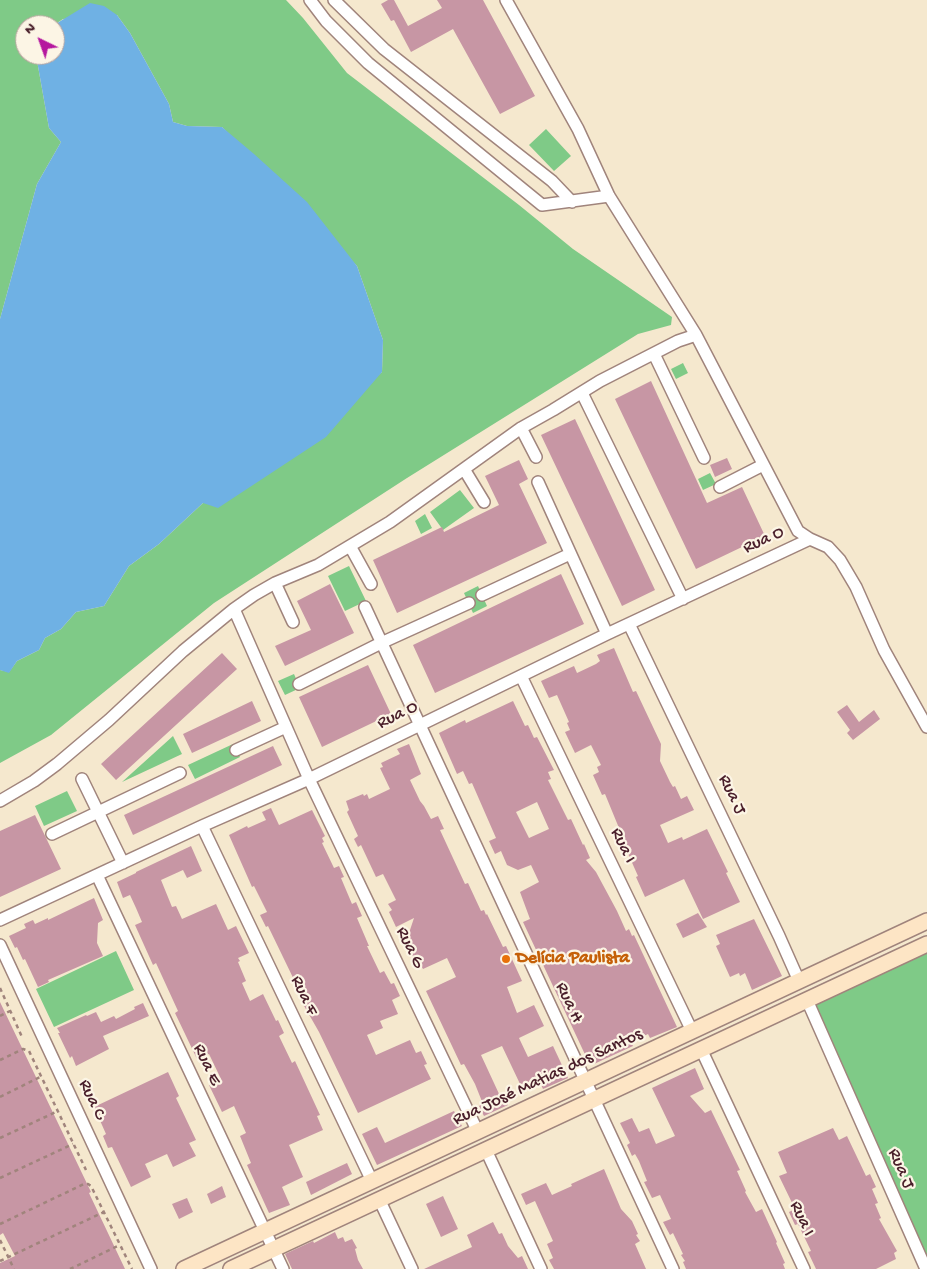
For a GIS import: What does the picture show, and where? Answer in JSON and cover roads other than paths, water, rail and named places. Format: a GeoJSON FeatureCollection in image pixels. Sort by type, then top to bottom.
{"type":"FeatureCollection","features":[{"type":"Feature","properties":{"kind":"main road","name":"Rua José Matias dos Santos"},"geometry":{"type":"LineString","coordinates":[[184,1269],[927,921]]}},
{"type":"Feature","properties":{"kind":"main road"},"geometry":{"type":"LineString","coordinates":[[231,1269],[927,944]]}},
{"type":"Feature","properties":{"kind":"street"},"geometry":{"type":"LineString","coordinates":[[310,0],[326,21],[368,63],[542,205],[609,196]]}},
{"type":"Feature","properties":{"kind":"street"},"geometry":{"type":"LineString","coordinates":[[334,0],[384,49],[552,181],[572,202]]}},
{"type":"Feature","properties":{"kind":"street"},"geometry":{"type":"LineString","coordinates":[[506,0],[578,129],[609,196],[696,335],[798,531],[828,547],[843,565],[856,587],[884,650],[927,727]]}},
{"type":"Feature","properties":{"kind":"street"},"geometry":{"type":"LineString","coordinates":[[0,801],[34,781],[57,764],[109,720],[183,651],[234,609],[275,583],[318,565],[390,522],[521,428],[600,381],[696,335]]}},
{"type":"Feature","properties":{"kind":"street"},"geometry":{"type":"LineString","coordinates":[[654,354],[704,458]]}},
{"type":"Feature","properties":{"kind":"street"},"geometry":{"type":"LineString","coordinates":[[582,393],[683,599]]}},
{"type":"Feature","properties":{"kind":"street"},"geometry":{"type":"LineString","coordinates":[[521,428],[536,457]]}},
{"type":"Feature","properties":{"kind":"street"},"geometry":{"type":"LineString","coordinates":[[720,487],[763,465]]}},
{"type":"Feature","properties":{"kind":"street"},"geometry":{"type":"LineString","coordinates":[[464,470],[484,502]]}},
{"type":"Feature","properties":{"kind":"street"},"geometry":{"type":"LineString","coordinates":[[538,482],[607,634]]}},
{"type":"Feature","properties":{"kind":"street","name":"Rua O"},"geometry":{"type":"LineString","coordinates":[[0,920],[202,826],[309,779],[607,634],[810,539]]}},
{"type":"Feature","properties":{"kind":"street"},"geometry":{"type":"LineString","coordinates":[[350,546],[371,584]]}},
{"type":"Feature","properties":{"kind":"street"},"geometry":{"type":"LineString","coordinates":[[482,595],[570,554]]}},
{"type":"Feature","properties":{"kind":"street"},"geometry":{"type":"LineString","coordinates":[[275,583],[293,622]]}},
{"type":"Feature","properties":{"kind":"street"},"geometry":{"type":"LineString","coordinates":[[299,684],[381,643],[468,603]]}},
{"type":"Feature","properties":{"kind":"street","name":"Rua H"},"geometry":{"type":"LineString","coordinates":[[365,607],[673,1269]]}},
{"type":"Feature","properties":{"kind":"street","name":"Rua G"},"geometry":{"type":"LineString","coordinates":[[234,609],[309,779],[478,1132]]}},
{"type":"Feature","properties":{"kind":"street","name":"Rua J"},"geometry":{"type":"LineString","coordinates":[[629,624],[799,981]]}},
{"type":"Feature","properties":{"kind":"street","name":"Rua I"},"geometry":{"type":"LineString","coordinates":[[521,676],[692,1031]]}},
{"type":"Feature","properties":{"kind":"street"},"geometry":{"type":"LineString","coordinates":[[236,750],[286,727]]}},
{"type":"Feature","properties":{"kind":"street"},"geometry":{"type":"LineString","coordinates":[[52,834],[180,773]]}},
{"type":"Feature","properties":{"kind":"street"},"geometry":{"type":"LineString","coordinates":[[82,779],[123,863]]}},
{"type":"Feature","properties":{"kind":"street","name":"Rua F"},"geometry":{"type":"LineString","coordinates":[[202,826],[372,1182]]}},
{"type":"Feature","properties":{"kind":"street","name":"Rua E"},"geometry":{"type":"LineString","coordinates":[[97,875],[283,1269]]}},
{"type":"Feature","properties":{"kind":"street","name":"Rua C"},"geometry":{"type":"LineString","coordinates":[[0,945],[151,1269]]}},
{"type":"Feature","properties":{"kind":"street","name":"Rua J"},"geometry":{"type":"LineString","coordinates":[[807,1000],[926,1269]]}},
{"type":"Feature","properties":{"kind":"street","name":"Rua I"},"geometry":{"type":"LineString","coordinates":[[702,1049],[804,1269]]}},
{"type":"Feature","properties":{"kind":"street"},"geometry":{"type":"LineString","coordinates":[[486,1150],[542,1269]]}},
{"type":"Feature","properties":{"kind":"street"},"geometry":{"type":"LineString","coordinates":[[379,1200],[412,1269]]}},
{"type":"Feature","properties":{"kind":"water"},"geometry":{"type":"Polygon","coordinates":[[[90,3],[104,6],[117,15],[130,33],[169,104],[173,122],[187,126],[222,127],[307,202],[357,266],[383,340],[382,372],[326,437],[218,508],[203,503],[159,544],[129,566],[104,606],[76,612],[61,629],[45,638],[39,650],[17,661],[9,673],[0,670],[0,319],[37,184],[61,142],[49,128],[38,65],[65,65],[65,18],[90,3]]]}},
{"type":"Feature","properties":{"kind":"place","name":"Delícia Paulista"},"geometry":{"type":"Point","coordinates":[506,959]}}]}
